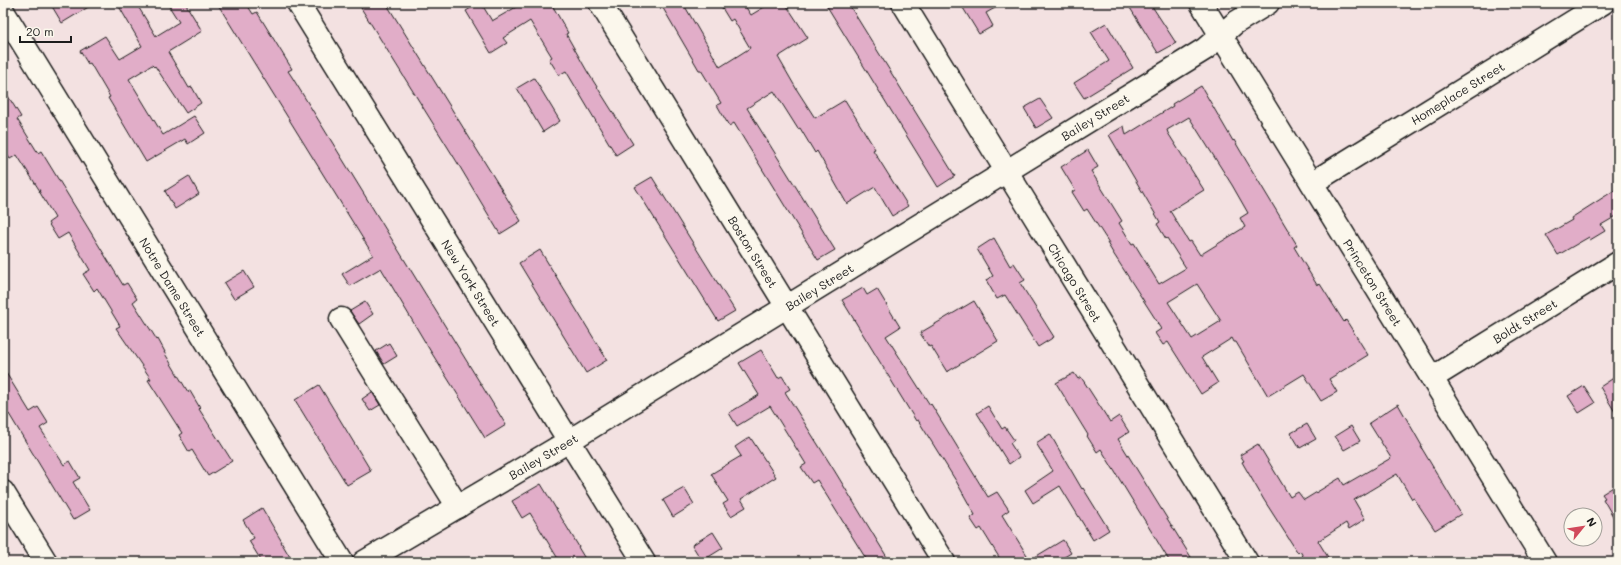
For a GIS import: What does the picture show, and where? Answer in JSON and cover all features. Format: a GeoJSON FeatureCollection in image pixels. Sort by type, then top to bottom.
{"type":"FeatureCollection","features":[{"type":"Feature","properties":{"kind":"street","name":"New York Street"},"geometry":{"type":"LineString","coordinates":[[298,3],[644,562]]}},
{"type":"Feature","properties":{"kind":"street","name":"Boston Street"},"geometry":{"type":"LineString","coordinates":[[600,3],[944,562]]}},
{"type":"Feature","properties":{"kind":"street","name":"Chicago Street"},"geometry":{"type":"LineString","coordinates":[[904,3],[1247,562]]}},
{"type":"Feature","properties":{"kind":"street","name":"Princeton Street"},"geometry":{"type":"LineString","coordinates":[[1201,3],[1545,562]]}},
{"type":"Feature","properties":{"kind":"street","name":"Bailey Street"},"geometry":{"type":"LineString","coordinates":[[364,562],[569,441],[1205,49],[1235,23],[1268,3]]}},
{"type":"Feature","properties":{"kind":"street","name":"Homeplace Street"},"geometry":{"type":"LineString","coordinates":[[1312,183],[1603,3]]}},
{"type":"Feature","properties":{"kind":"street","name":"Notre Dame Street"},"geometry":{"type":"LineString","coordinates":[[3,11],[342,562]]}},
{"type":"Feature","properties":{"kind":"street","name":"Boldt Street"},"geometry":{"type":"LineString","coordinates":[[1432,378],[1618,263]]}},
{"type":"Feature","properties":{"kind":"street"},"geometry":{"type":"LineString","coordinates":[[341,319],[458,507]]}},
{"type":"Feature","properties":{"kind":"street"},"geometry":{"type":"LineString","coordinates":[[3,492],[46,562]]}},
{"type":"Feature","properties":{"kind":"building"},"geometry":{"type":"Polygon","coordinates":[[[50,3],[95,3],[62,23],[50,3]]]}},
{"type":"Feature","properties":{"kind":"building"},"geometry":{"type":"Polygon","coordinates":[[[117,3],[136,3],[156,36],[179,22],[167,3],[185,3],[202,31],[168,52],[189,88],[192,87],[201,103],[186,113],[155,66],[154,67],[152,65],[129,79],[163,135],[194,116],[205,133],[188,144],[185,139],[146,162],[108,98],[110,97],[90,63],[88,64],[80,51],[105,36],[120,59],[142,46],[117,3]]]}},
{"type":"Feature","properties":{"kind":"building"},"geometry":{"type":"Polygon","coordinates":[[[217,3],[246,3],[253,14],[257,12],[292,69],[288,71],[506,425],[485,438],[381,268],[350,286],[342,274],[373,255],[217,3]]]}},
{"type":"Feature","properties":{"kind":"building"},"geometry":{"type":"Polygon","coordinates":[[[369,3],[386,3],[521,221],[500,234],[361,8],[369,3]]]}},
{"type":"Feature","properties":{"kind":"building"},"geometry":{"type":"Polygon","coordinates":[[[481,3],[492,21],[523,3],[551,3],[568,33],[566,34],[587,71],[633,144],[616,155],[566,71],[559,75],[549,59],[552,57],[530,21],[503,38],[507,43],[491,53],[466,11],[481,3]]]}},
{"type":"Feature","properties":{"kind":"building"},"geometry":{"type":"Polygon","coordinates":[[[660,3],[683,3],[720,67],[750,48],[733,19],[730,21],[719,3],[743,3],[751,15],[771,3],[785,3],[808,38],[778,57],[797,90],[815,118],[845,100],[875,149],[873,150],[908,206],[892,216],[875,187],[847,204],[817,151],[815,153],[800,128],[798,129],[774,91],[747,108],[835,250],[818,260],[734,123],[729,126],[717,105],[721,103],[701,70],[699,70],[660,3]]]}},
{"type":"Feature","properties":{"kind":"building"},"geometry":{"type":"Polygon","coordinates":[[[825,3],[848,3],[955,176],[938,187],[825,3]]]}},
{"type":"Feature","properties":{"kind":"building"},"geometry":{"type":"Polygon","coordinates":[[[960,3],[1004,3],[986,13],[993,26],[979,34],[960,3]]]}},
{"type":"Feature","properties":{"kind":"building"},"geometry":{"type":"Polygon","coordinates":[[[1127,3],[1150,3],[1176,43],[1158,53],[1127,3]]]}},
{"type":"Feature","properties":{"kind":"building"},"geometry":{"type":"Polygon","coordinates":[[[1106,23],[1133,68],[1084,98],[1074,83],[1109,61],[1091,32],[1106,23]]]}},
{"type":"Feature","properties":{"kind":"building"},"geometry":{"type":"Polygon","coordinates":[[[534,78],[560,121],[543,132],[517,88],[534,78]]]}},
{"type":"Feature","properties":{"kind":"building"},"geometry":{"type":"Polygon","coordinates":[[[1201,86],[1297,245],[1294,247],[1317,285],[1320,284],[1344,322],[1346,320],[1368,355],[1329,379],[1337,392],[1321,401],[1304,374],[1268,396],[1236,342],[1234,342],[1232,338],[1202,357],[1218,383],[1201,394],[1168,342],[1163,345],[1155,333],[1161,329],[1158,323],[1087,209],[1084,211],[1072,192],[1075,190],[1061,167],[1088,150],[1098,167],[1091,171],[1122,221],[1119,223],[1132,244],[1134,243],[1159,284],[1186,268],[1157,224],[1160,222],[1109,135],[1124,126],[1126,135],[1173,106],[1172,104],[1201,86]],[[1189,117],[1167,130],[1204,190],[1170,211],[1189,242],[1191,241],[1200,255],[1245,227],[1240,218],[1248,213],[1189,117]],[[1197,284],[1168,302],[1192,339],[1221,321],[1197,284]]]}},
{"type":"Feature","properties":{"kind":"building"},"geometry":{"type":"Polygon","coordinates":[[[3,88],[21,117],[17,119],[38,153],[41,151],[123,285],[127,283],[137,299],[133,302],[157,340],[158,339],[188,392],[190,391],[200,408],[199,409],[232,461],[208,476],[192,450],[189,452],[179,435],[182,433],[148,380],[151,379],[116,328],[120,326],[97,288],[94,291],[83,274],[90,270],[68,233],[58,239],[48,223],[55,218],[40,191],[17,155],[10,159],[3,149],[3,88]]]}},
{"type":"Feature","properties":{"kind":"building"},"geometry":{"type":"Polygon","coordinates":[[[1040,99],[1053,118],[1036,128],[1024,108],[1040,99]]]}},
{"type":"Feature","properties":{"kind":"building"},"geometry":{"type":"Polygon","coordinates":[[[189,176],[199,194],[175,209],[165,191],[189,176]]]}},
{"type":"Feature","properties":{"kind":"building"},"geometry":{"type":"Polygon","coordinates":[[[652,177],[735,311],[718,321],[635,187],[652,177]]]}},
{"type":"Feature","properties":{"kind":"building"},"geometry":{"type":"Polygon","coordinates":[[[1618,188],[1618,215],[1601,225],[1605,231],[1590,240],[1589,237],[1558,255],[1546,235],[1572,220],[1571,218],[1618,188]]]}},
{"type":"Feature","properties":{"kind":"building"},"geometry":{"type":"Polygon","coordinates":[[[994,238],[1010,266],[1014,263],[1025,280],[1020,283],[1054,337],[1038,347],[1005,295],[997,299],[986,280],[993,276],[977,249],[994,238]]]}},
{"type":"Feature","properties":{"kind":"building"},"geometry":{"type":"Polygon","coordinates":[[[540,250],[607,360],[586,373],[519,263],[540,250]]]}},
{"type":"Feature","properties":{"kind":"building"},"geometry":{"type":"Polygon","coordinates":[[[244,271],[254,287],[234,299],[224,283],[244,271]]]}},
{"type":"Feature","properties":{"kind":"building"},"geometry":{"type":"Polygon","coordinates":[[[863,288],[867,295],[877,289],[900,327],[886,336],[930,405],[931,404],[988,497],[997,492],[1009,510],[1002,515],[1030,560],[1063,540],[1071,553],[1056,562],[1002,562],[981,528],[978,530],[970,518],[975,515],[956,481],[918,420],[916,421],[842,300],[863,288]]]}},
{"type":"Feature","properties":{"kind":"building"},"geometry":{"type":"Polygon","coordinates":[[[974,301],[998,341],[947,372],[931,346],[929,347],[920,333],[974,301]]]}},
{"type":"Feature","properties":{"kind":"building"},"geometry":{"type":"Polygon","coordinates":[[[365,302],[373,314],[359,324],[350,311],[365,302]]]}},
{"type":"Feature","properties":{"kind":"building"},"geometry":{"type":"Polygon","coordinates":[[[389,343],[397,356],[384,364],[376,351],[389,343]]]}},
{"type":"Feature","properties":{"kind":"building"},"geometry":{"type":"Polygon","coordinates":[[[761,350],[778,378],[782,376],[790,389],[785,392],[890,562],[868,562],[817,480],[812,483],[801,467],[806,464],[770,406],[737,426],[729,413],[759,395],[739,363],[761,350]]]}},
{"type":"Feature","properties":{"kind":"building"},"geometry":{"type":"Polygon","coordinates":[[[3,368],[30,412],[38,407],[48,423],[40,428],[64,465],[70,461],[80,478],[73,482],[90,510],[73,520],[9,414],[3,417],[3,368]]]}},
{"type":"Feature","properties":{"kind":"building"},"geometry":{"type":"Polygon","coordinates":[[[1074,373],[1078,379],[1081,377],[1110,422],[1119,416],[1129,432],[1118,439],[1194,562],[1170,562],[1101,449],[1097,452],[1056,383],[1074,373]]]}},
{"type":"Feature","properties":{"kind":"building"},"geometry":{"type":"Polygon","coordinates":[[[1618,375],[1618,417],[1600,387],[1618,375]]]}},
{"type":"Feature","properties":{"kind":"building"},"geometry":{"type":"Polygon","coordinates":[[[319,385],[371,471],[347,485],[295,400],[319,385]]]}},
{"type":"Feature","properties":{"kind":"building"},"geometry":{"type":"Polygon","coordinates":[[[1584,386],[1595,403],[1579,413],[1568,396],[1584,386]]]}},
{"type":"Feature","properties":{"kind":"building"},"geometry":{"type":"Polygon","coordinates":[[[372,392],[380,405],[370,411],[362,399],[372,392]]]}},
{"type":"Feature","properties":{"kind":"building"},"geometry":{"type":"Polygon","coordinates":[[[1398,404],[1422,446],[1421,447],[1461,514],[1435,530],[1414,498],[1412,499],[1397,474],[1354,500],[1365,519],[1349,529],[1346,523],[1318,541],[1331,562],[1306,562],[1300,551],[1298,553],[1264,500],[1242,462],[1244,461],[1240,455],[1258,444],[1290,497],[1298,492],[1304,500],[1340,478],[1344,485],[1391,458],[1369,423],[1398,404]]]}},
{"type":"Feature","properties":{"kind":"building"},"geometry":{"type":"Polygon","coordinates":[[[988,406],[1002,429],[1005,427],[1014,440],[1010,443],[1019,457],[1009,464],[977,413],[988,406]]]}},
{"type":"Feature","properties":{"kind":"building"},"geometry":{"type":"Polygon","coordinates":[[[1307,424],[1316,439],[1300,448],[1291,433],[1307,424]]]}},
{"type":"Feature","properties":{"kind":"building"},"geometry":{"type":"Polygon","coordinates":[[[1351,426],[1360,441],[1344,450],[1335,436],[1351,426]]]}},
{"type":"Feature","properties":{"kind":"building"},"geometry":{"type":"Polygon","coordinates":[[[1050,434],[1082,489],[1083,488],[1109,530],[1093,540],[1060,486],[1033,503],[1025,490],[1053,471],[1036,443],[1050,434]]]}},
{"type":"Feature","properties":{"kind":"building"},"geometry":{"type":"Polygon","coordinates":[[[750,437],[776,477],[741,499],[746,507],[731,516],[723,504],[728,501],[711,474],[741,456],[735,447],[750,437]]]}},
{"type":"Feature","properties":{"kind":"building"},"geometry":{"type":"Polygon","coordinates":[[[541,484],[587,562],[560,562],[530,513],[522,518],[512,501],[541,484]]]}},
{"type":"Feature","properties":{"kind":"building"},"geometry":{"type":"Polygon","coordinates":[[[1618,484],[1618,525],[1603,499],[1605,498],[1602,494],[1618,484]]]}},
{"type":"Feature","properties":{"kind":"building"},"geometry":{"type":"Polygon","coordinates":[[[684,488],[694,504],[673,517],[663,500],[684,488]]]}},
{"type":"Feature","properties":{"kind":"building"},"geometry":{"type":"Polygon","coordinates":[[[262,508],[293,562],[262,562],[249,541],[254,538],[243,520],[262,508]]]}},
{"type":"Feature","properties":{"kind":"building"},"geometry":{"type":"Polygon","coordinates":[[[713,532],[723,548],[702,561],[692,545],[713,532]]]}}]}
